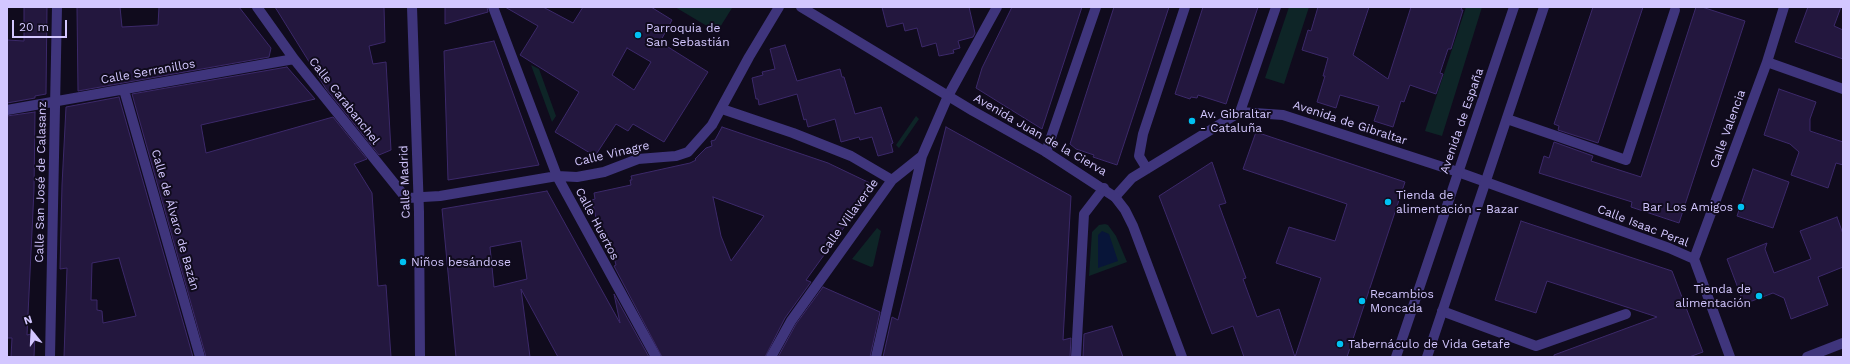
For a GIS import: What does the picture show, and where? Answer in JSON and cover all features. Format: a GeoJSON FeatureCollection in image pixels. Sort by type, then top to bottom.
{"type":"FeatureCollection","features":[{"type":"Feature","properties":{"kind":"street","name":"Calle San José de Calasanz"},"geometry":{"type":"LineString","coordinates":[[50,357],[57,7]]}},
{"type":"Feature","properties":{"kind":"street","name":"Calle Carabanchel"},"geometry":{"type":"LineString","coordinates":[[257,7],[294,59],[406,198],[418,197]]}},
{"type":"Feature","properties":{"kind":"street","name":"Calle Madrid"},"geometry":{"type":"LineString","coordinates":[[412,7],[418,197],[420,357]]}},
{"type":"Feature","properties":{"kind":"street","name":"Calle Huertos"},"geometry":{"type":"LineString","coordinates":[[493,7],[557,176],[656,357]]}},
{"type":"Feature","properties":{"kind":"street","name":"Calle Vinagre"},"geometry":{"type":"LineString","coordinates":[[418,197],[440,196],[557,176],[577,177],[604,172],[638,160],[676,156],[688,152],[712,125],[749,57],[779,7]]}},
{"type":"Feature","properties":{"kind":"street","name":"Avenida Juan de la Cierva"},"geometry":{"type":"LineString","coordinates":[[801,7],[948,96],[1046,152],[1104,188],[1115,197],[1125,210],[1133,226],[1182,357]]}},
{"type":"Feature","properties":{"kind":"street","name":"Calle Villaverde"},"geometry":{"type":"LineString","coordinates":[[771,357],[791,321],[892,180],[922,156],[948,96],[997,7]]}},
{"type":"Feature","properties":{"kind":"street"},"geometry":{"type":"LineString","coordinates":[[1046,152],[1096,7]]}},
{"type":"Feature","properties":{"kind":"street"},"geometry":{"type":"LineString","coordinates":[[1147,169],[1140,156],[1143,134],[1185,7]]}},
{"type":"Feature","properties":{"kind":"street"},"geometry":{"type":"LineString","coordinates":[[1115,197],[1132,178],[1240,112],[1276,7]]}},
{"type":"Feature","properties":{"kind":"street","name":"Avenida de España"},"geometry":{"type":"LineString","coordinates":[[1396,357],[1514,7]]}},
{"type":"Feature","properties":{"kind":"street"},"geometry":{"type":"LineString","coordinates":[[1427,357],[1544,7]]}},
{"type":"Feature","properties":{"kind":"street","name":"Calle Valencia"},"geometry":{"type":"LineString","coordinates":[[1694,260],[1767,62],[1784,7]]}},
{"type":"Feature","properties":{"kind":"street"},"geometry":{"type":"LineString","coordinates":[[1507,118],[1626,160],[1675,10]]}},
{"type":"Feature","properties":{"kind":"street","name":"Calle Serranillos"},"geometry":{"type":"LineString","coordinates":[[7,110],[56,100],[124,90],[294,59]]}},
{"type":"Feature","properties":{"kind":"street"},"geometry":{"type":"LineString","coordinates":[[1767,62],[1843,89]]}},
{"type":"Feature","properties":{"kind":"street","name":"Calle de Álvaro de Bazán"},"geometry":{"type":"LineString","coordinates":[[124,90],[200,357]]}},
{"type":"Feature","properties":{"kind":"street"},"geometry":{"type":"LineString","coordinates":[[722,109],[793,133],[851,156],[892,180]]}},
{"type":"Feature","properties":{"kind":"street","name":"Avenida de Gibraltar"},"geometry":{"type":"LineString","coordinates":[[1240,112],[1283,115],[1458,172],[1485,183]]}},
{"type":"Feature","properties":{"kind":"street"},"geometry":{"type":"LineString","coordinates":[[876,357],[922,156]]}},
{"type":"Feature","properties":{"kind":"street","name":"Calle Isaac Peral"},"geometry":{"type":"LineString","coordinates":[[1485,183],[1669,248],[1694,260],[1730,357]]}},
{"type":"Feature","properties":{"kind":"street"},"geometry":{"type":"LineString","coordinates":[[1076,357],[1084,214],[1104,188]]}},
{"type":"Feature","properties":{"kind":"street"},"geometry":{"type":"LineString","coordinates":[[1442,311],[1536,346],[1626,314]]}},
{"type":"Feature","properties":{"kind":"street"},"geometry":{"type":"LineString","coordinates":[[1807,357],[1843,343]]}},
{"type":"Feature","properties":{"kind":"green space"},"geometry":{"type":"Polygon","coordinates":[[[675,7],[730,7],[732,8],[717,32],[675,7]]]}},
{"type":"Feature","properties":{"kind":"green space"},"geometry":{"type":"Polygon","coordinates":[[[1289,7],[1309,7],[1284,84],[1265,78],[1289,7]]]}},
{"type":"Feature","properties":{"kind":"green space"},"geometry":{"type":"Polygon","coordinates":[[[1466,7],[1482,7],[1442,136],[1425,131],[1466,7]]]}},
{"type":"Feature","properties":{"kind":"green space"},"geometry":{"type":"Polygon","coordinates":[[[531,65],[539,69],[556,116],[552,122],[531,65]]]}},
{"type":"Feature","properties":{"kind":"green space"},"geometry":{"type":"Polygon","coordinates":[[[916,116],[919,119],[899,148],[896,145],[916,116]]]}},
{"type":"Feature","properties":{"kind":"green space"},"geometry":{"type":"Polygon","coordinates":[[[1099,225],[1108,225],[1116,236],[1127,262],[1089,276],[1092,232],[1099,225]]]}},
{"type":"Feature","properties":{"kind":"green space"},"geometry":{"type":"Polygon","coordinates":[[[877,228],[881,231],[873,266],[871,267],[852,259],[877,228]]]}},
{"type":"Feature","properties":{"kind":"water"},"geometry":{"type":"Polygon","coordinates":[[[1102,231],[1109,234],[1118,261],[1098,268],[1098,235],[1102,231]]]}},
{"type":"Feature","properties":{"kind":"building"},"geometry":{"type":"Polygon","coordinates":[[[24,7],[47,7],[46,94],[35,96],[35,98],[7,103],[7,40],[24,41],[24,7]]]}},
{"type":"Feature","properties":{"kind":"building"},"geometry":{"type":"Polygon","coordinates":[[[77,7],[120,7],[122,27],[158,25],[159,7],[239,7],[271,48],[269,57],[78,91],[77,7]]]}},
{"type":"Feature","properties":{"kind":"building"},"geometry":{"type":"Polygon","coordinates":[[[275,7],[384,7],[385,42],[369,46],[373,64],[386,62],[391,150],[379,155],[326,89],[275,7]]]}},
{"type":"Feature","properties":{"kind":"building"},"geometry":{"type":"Polygon","coordinates":[[[445,7],[487,7],[488,12],[445,24],[445,7]]]}},
{"type":"Feature","properties":{"kind":"building"},"geometry":{"type":"Polygon","coordinates":[[[505,7],[543,7],[573,23],[583,7],[651,7],[672,20],[660,42],[708,72],[664,142],[633,124],[628,131],[616,124],[595,156],[555,132],[579,92],[520,55],[538,26],[505,7]],[[627,48],[612,75],[634,90],[651,62],[627,48]]]}},
{"type":"Feature","properties":{"kind":"building"},"geometry":{"type":"Polygon","coordinates":[[[882,7],[969,7],[975,33],[973,37],[958,41],[960,48],[953,50],[954,53],[939,56],[936,43],[922,47],[917,28],[905,31],[903,23],[887,27],[882,7]]]}},
{"type":"Feature","properties":{"kind":"building"},"geometry":{"type":"Polygon","coordinates":[[[1012,7],[1082,7],[1042,129],[976,88],[982,68],[1012,7]]]}},
{"type":"Feature","properties":{"kind":"building"},"geometry":{"type":"Polygon","coordinates":[[[1114,7],[1169,7],[1117,165],[1093,157],[1094,155],[1076,149],[1070,144],[1114,7]]]}},
{"type":"Feature","properties":{"kind":"building"},"geometry":{"type":"Polygon","coordinates":[[[1203,7],[1258,7],[1226,104],[1198,95],[1197,98],[1191,97],[1190,99],[1175,94],[1203,7]]]}},
{"type":"Feature","properties":{"kind":"building"},"geometry":{"type":"Polygon","coordinates":[[[1318,7],[1369,7],[1353,55],[1388,79],[1411,7],[1462,7],[1461,10],[1463,10],[1451,49],[1448,49],[1440,73],[1443,74],[1436,94],[1410,85],[1404,102],[1401,101],[1393,127],[1374,121],[1379,106],[1340,95],[1336,108],[1317,102],[1325,76],[1323,76],[1328,58],[1302,50],[1308,30],[1311,31],[1318,7]]]}},
{"type":"Feature","properties":{"kind":"building"},"geometry":{"type":"Polygon","coordinates":[[[1593,7],[1643,7],[1598,143],[1558,130],[1559,126],[1554,124],[1593,7]]]}},
{"type":"Feature","properties":{"kind":"building"},"geometry":{"type":"Polygon","coordinates":[[[1696,7],[1702,7],[1745,21],[1679,223],[1631,207],[1632,202],[1539,173],[1544,156],[1549,158],[1554,142],[1593,156],[1591,161],[1641,177],[1696,7]]]}},
{"type":"Feature","properties":{"kind":"building"},"geometry":{"type":"Polygon","coordinates":[[[1808,7],[1841,7],[1834,26],[1843,30],[1843,59],[1795,42],[1808,7]]]}},
{"type":"Feature","properties":{"kind":"building"},"geometry":{"type":"Polygon","coordinates":[[[494,41],[539,165],[448,180],[444,51],[494,41]]]}},
{"type":"Feature","properties":{"kind":"building"},"geometry":{"type":"Polygon","coordinates":[[[785,45],[797,81],[840,69],[842,77],[844,77],[855,114],[881,107],[893,143],[891,144],[893,152],[878,156],[872,137],[860,140],[859,137],[841,142],[835,119],[808,127],[806,119],[804,120],[797,94],[759,105],[758,99],[756,99],[752,78],[763,75],[762,72],[775,69],[770,49],[785,45]]]}},
{"type":"Feature","properties":{"kind":"building"},"geometry":{"type":"Polygon","coordinates":[[[287,67],[315,99],[201,125],[206,153],[333,117],[367,159],[354,164],[372,193],[378,286],[386,285],[391,357],[206,357],[132,94],[287,67]]]}},
{"type":"Feature","properties":{"kind":"building"},"geometry":{"type":"Polygon","coordinates":[[[1779,89],[1816,102],[1810,119],[1810,131],[1843,142],[1843,165],[1836,163],[1828,188],[1791,175],[1799,152],[1790,144],[1764,135],[1779,89]]]}},
{"type":"Feature","properties":{"kind":"building"},"geometry":{"type":"Polygon","coordinates":[[[119,97],[193,357],[64,357],[67,268],[60,269],[66,107],[119,97]],[[119,258],[92,263],[91,300],[97,300],[97,310],[102,311],[103,323],[136,316],[119,258]]]}},
{"type":"Feature","properties":{"kind":"building"},"geometry":{"type":"Polygon","coordinates":[[[35,112],[34,190],[27,335],[35,333],[34,357],[11,357],[12,338],[7,338],[7,116],[35,112]]]}},
{"type":"Feature","properties":{"kind":"building"},"geometry":{"type":"Polygon","coordinates":[[[722,127],[828,163],[874,185],[855,216],[853,215],[806,280],[811,282],[785,318],[765,357],[662,357],[614,266],[616,265],[609,238],[601,240],[592,200],[595,199],[594,193],[631,185],[631,176],[690,163],[696,160],[695,159],[706,148],[712,146],[711,141],[715,140],[722,127]],[[713,197],[721,236],[731,261],[764,216],[713,197]]]}},
{"type":"Feature","properties":{"kind":"building"},"geometry":{"type":"Polygon","coordinates":[[[946,127],[1071,196],[1063,340],[1071,338],[1070,357],[883,357],[892,317],[898,320],[946,127]]]}},
{"type":"Feature","properties":{"kind":"building"},"geometry":{"type":"Polygon","coordinates":[[[1256,132],[1405,182],[1347,357],[1295,357],[1321,278],[1276,263],[1289,227],[1335,241],[1347,204],[1243,169],[1256,132]]]}},
{"type":"Feature","properties":{"kind":"building"},"geometry":{"type":"Polygon","coordinates":[[[1212,162],[1226,203],[1219,205],[1246,278],[1243,279],[1257,317],[1279,309],[1295,357],[1244,357],[1233,326],[1212,334],[1159,196],[1212,162]]]}},
{"type":"Feature","properties":{"kind":"building"},"geometry":{"type":"Polygon","coordinates":[[[1753,169],[1789,182],[1773,228],[1737,216],[1753,169]]]}},
{"type":"Feature","properties":{"kind":"building"},"geometry":{"type":"Polygon","coordinates":[[[547,191],[620,323],[614,294],[649,357],[558,357],[521,289],[530,357],[456,357],[442,209],[547,191]],[[521,241],[490,247],[494,287],[527,279],[521,241]]]}},
{"type":"Feature","properties":{"kind":"building"},"geometry":{"type":"Polygon","coordinates":[[[1837,217],[1843,234],[1843,267],[1818,277],[1828,305],[1791,319],[1784,298],[1773,293],[1744,304],[1727,259],[1767,243],[1765,249],[1774,273],[1811,259],[1800,231],[1837,217]]]}},
{"type":"Feature","properties":{"kind":"building"},"geometry":{"type":"Polygon","coordinates":[[[1521,221],[1672,271],[1703,352],[1689,357],[1554,357],[1554,355],[1657,317],[1547,281],[1536,313],[1495,300],[1521,221]]]}},
{"type":"Feature","properties":{"kind":"building"},"geometry":{"type":"Polygon","coordinates":[[[823,287],[880,312],[870,357],[778,357],[796,324],[823,287]]]}},
{"type":"Feature","properties":{"kind":"building"},"geometry":{"type":"Polygon","coordinates":[[[1112,326],[1123,357],[1083,357],[1084,334],[1112,326]]]}},
{"type":"Feature","properties":{"kind":"place","name":"Parroquia de San Sebastián"},"geometry":{"type":"Point","coordinates":[638,35]}},
{"type":"Feature","properties":{"kind":"place","name":"Av. Gibraltar - Cataluña"},"geometry":{"type":"Point","coordinates":[1192,121]}},
{"type":"Feature","properties":{"kind":"place","name":"Tienda de alimentación - Bazar"},"geometry":{"type":"Point","coordinates":[1388,202]}},
{"type":"Feature","properties":{"kind":"place","name":"Bar Los Amigos"},"geometry":{"type":"Point","coordinates":[1741,207]}},
{"type":"Feature","properties":{"kind":"place","name":"Niños besándose"},"geometry":{"type":"Point","coordinates":[403,262]}},
{"type":"Feature","properties":{"kind":"place","name":"Tienda de alimentación"},"geometry":{"type":"Point","coordinates":[1759,296]}},
{"type":"Feature","properties":{"kind":"place","name":"Recambios Moncada"},"geometry":{"type":"Point","coordinates":[1362,301]}},
{"type":"Feature","properties":{"kind":"place","name":"Tabernáculo de Vida Getafe"},"geometry":{"type":"Point","coordinates":[1340,344]}}]}
